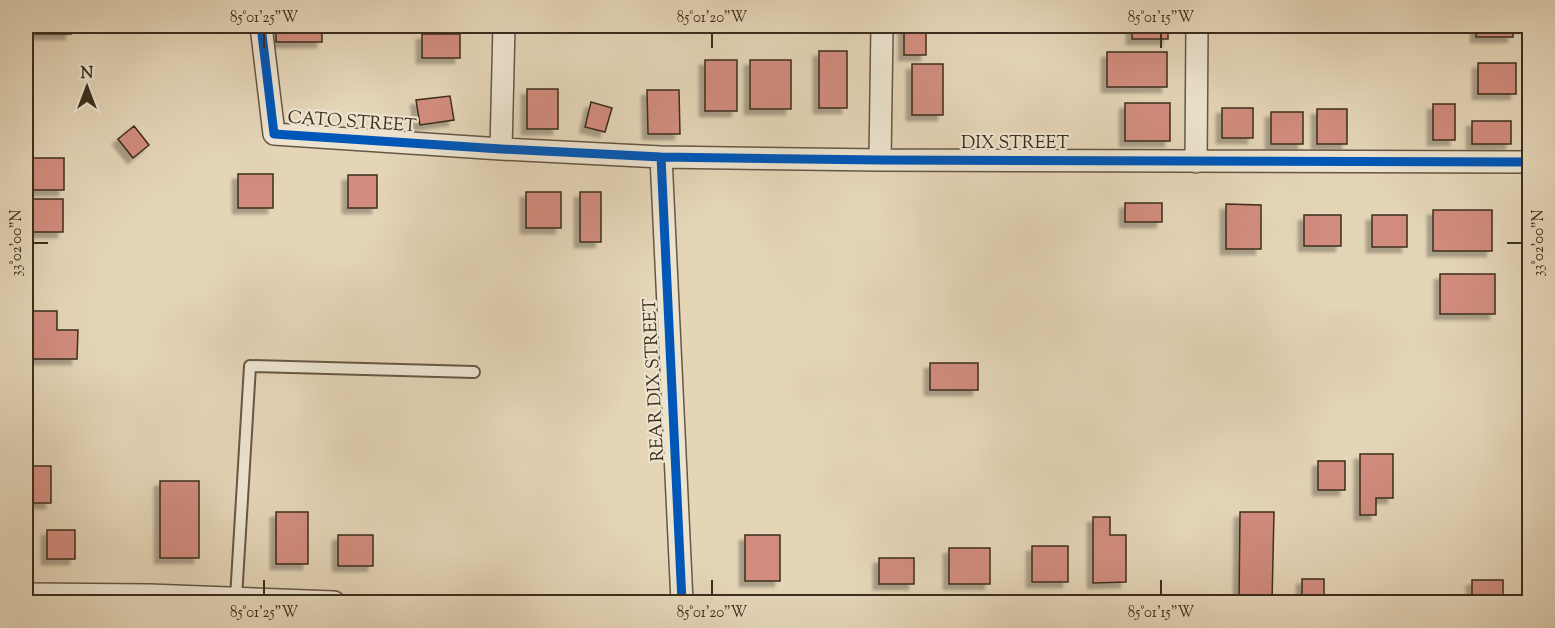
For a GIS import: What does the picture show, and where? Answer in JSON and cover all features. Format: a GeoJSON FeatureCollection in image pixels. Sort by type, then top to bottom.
{"type":"FeatureCollection","features":[{"type":"Feature","properties":{"kind":"street","name":"CATO STREET"},"geometry":{"type":"LineString","coordinates":[[261,26],[274,134],[501,149]]}},
{"type":"Feature","properties":{"kind":"street"},"geometry":{"type":"LineString","coordinates":[[501,149],[504,26]]}},
{"type":"Feature","properties":{"kind":"street"},"geometry":{"type":"LineString","coordinates":[[880,160],[882,26]]}},
{"type":"Feature","properties":{"kind":"street"},"geometry":{"type":"LineString","coordinates":[[1196,162],[1197,26]]}},
{"type":"Feature","properties":{"kind":"street","name":"DIX STREET"},"geometry":{"type":"LineString","coordinates":[[501,149],[660,157],[880,160],[1530,162]]}},
{"type":"Feature","properties":{"kind":"street","name":"REAR DIX STREET"},"geometry":{"type":"LineString","coordinates":[[660,157],[682,603]]}},
{"type":"Feature","properties":{"kind":"street"},"geometry":{"type":"LineString","coordinates":[[26,594],[149,595],[334,603]]}},
{"type":"Feature","properties":{"kind":"lane"},"geometry":{"type":"LineString","coordinates":[[236,598],[250,366],[474,372]]}},
{"type":"Feature","properties":{"kind":"building"},"geometry":{"type":"Polygon","coordinates":[[[26,26],[71,26],[71,34],[26,34],[26,26]]]}},
{"type":"Feature","properties":{"kind":"building"},"geometry":{"type":"Polygon","coordinates":[[[276,26],[322,26],[322,42],[276,42],[276,26]]]}},
{"type":"Feature","properties":{"kind":"building"},"geometry":{"type":"Polygon","coordinates":[[[904,26],[926,26],[926,55],[904,55],[904,26]]]}},
{"type":"Feature","properties":{"kind":"building"},"geometry":{"type":"Polygon","coordinates":[[[1132,26],[1168,26],[1168,39],[1132,39],[1132,26]]]}},
{"type":"Feature","properties":{"kind":"building"},"geometry":{"type":"Polygon","coordinates":[[[1476,26],[1513,26],[1513,37],[1476,37],[1476,26]]]}},
{"type":"Feature","properties":{"kind":"building"},"geometry":{"type":"Polygon","coordinates":[[[422,34],[460,34],[460,58],[422,58],[422,34]]]}},
{"type":"Feature","properties":{"kind":"building"},"geometry":{"type":"Polygon","coordinates":[[[819,51],[847,51],[847,108],[819,108],[819,51]]]}},
{"type":"Feature","properties":{"kind":"building"},"geometry":{"type":"Polygon","coordinates":[[[1107,52],[1167,52],[1167,87],[1107,87],[1107,52]]]}},
{"type":"Feature","properties":{"kind":"building"},"geometry":{"type":"Polygon","coordinates":[[[705,60],[737,60],[737,111],[705,111],[705,60]]]}},
{"type":"Feature","properties":{"kind":"building"},"geometry":{"type":"Polygon","coordinates":[[[750,60],[791,60],[791,109],[750,109],[750,60]]]}},
{"type":"Feature","properties":{"kind":"building"},"geometry":{"type":"Polygon","coordinates":[[[1478,63],[1516,63],[1516,94],[1478,94],[1478,63]]]}},
{"type":"Feature","properties":{"kind":"building"},"geometry":{"type":"Polygon","coordinates":[[[912,64],[943,64],[943,115],[912,115],[912,64]]]}},
{"type":"Feature","properties":{"kind":"building"},"geometry":{"type":"Polygon","coordinates":[[[527,89],[558,89],[558,129],[527,129],[527,89]]]}},
{"type":"Feature","properties":{"kind":"building"},"geometry":{"type":"Polygon","coordinates":[[[647,90],[679,90],[680,134],[648,134],[647,90]]]}},
{"type":"Feature","properties":{"kind":"building"},"geometry":{"type":"Polygon","coordinates":[[[450,96],[454,120],[420,125],[416,100],[450,96]]]}},
{"type":"Feature","properties":{"kind":"building"},"geometry":{"type":"Polygon","coordinates":[[[591,102],[612,108],[605,132],[585,127],[591,102]]]}},
{"type":"Feature","properties":{"kind":"building"},"geometry":{"type":"Polygon","coordinates":[[[1125,103],[1170,103],[1170,141],[1125,141],[1125,103]]]}},
{"type":"Feature","properties":{"kind":"building"},"geometry":{"type":"Polygon","coordinates":[[[1433,104],[1455,104],[1455,140],[1433,140],[1433,104]]]}},
{"type":"Feature","properties":{"kind":"building"},"geometry":{"type":"Polygon","coordinates":[[[1222,108],[1253,108],[1253,138],[1222,138],[1222,108]]]}},
{"type":"Feature","properties":{"kind":"building"},"geometry":{"type":"Polygon","coordinates":[[[1317,109],[1347,109],[1347,144],[1317,144],[1317,109]]]}},
{"type":"Feature","properties":{"kind":"building"},"geometry":{"type":"Polygon","coordinates":[[[1271,112],[1303,112],[1303,144],[1271,144],[1271,112]]]}},
{"type":"Feature","properties":{"kind":"building"},"geometry":{"type":"Polygon","coordinates":[[[1472,121],[1511,121],[1511,144],[1472,144],[1472,121]]]}},
{"type":"Feature","properties":{"kind":"building"},"geometry":{"type":"Polygon","coordinates":[[[134,126],[149,145],[133,158],[118,139],[134,126]]]}},
{"type":"Feature","properties":{"kind":"building"},"geometry":{"type":"Polygon","coordinates":[[[26,158],[64,158],[64,190],[26,190],[26,158]]]}},
{"type":"Feature","properties":{"kind":"building"},"geometry":{"type":"Polygon","coordinates":[[[238,174],[273,174],[273,208],[238,208],[238,174]]]}},
{"type":"Feature","properties":{"kind":"building"},"geometry":{"type":"Polygon","coordinates":[[[348,175],[377,175],[377,208],[348,208],[348,175]]]}},
{"type":"Feature","properties":{"kind":"building"},"geometry":{"type":"Polygon","coordinates":[[[526,192],[561,192],[561,228],[526,228],[526,192]]]}},
{"type":"Feature","properties":{"kind":"building"},"geometry":{"type":"Polygon","coordinates":[[[580,192],[601,192],[601,242],[580,242],[580,192]]]}},
{"type":"Feature","properties":{"kind":"building"},"geometry":{"type":"Polygon","coordinates":[[[26,199],[63,199],[63,232],[26,232],[26,199]]]}},
{"type":"Feature","properties":{"kind":"building"},"geometry":{"type":"Polygon","coordinates":[[[1125,203],[1162,203],[1162,222],[1125,222],[1125,203]]]}},
{"type":"Feature","properties":{"kind":"building"},"geometry":{"type":"Polygon","coordinates":[[[1226,204],[1261,205],[1261,249],[1226,249],[1226,204]]]}},
{"type":"Feature","properties":{"kind":"building"},"geometry":{"type":"Polygon","coordinates":[[[1433,210],[1492,210],[1492,251],[1433,251],[1433,210]]]}},
{"type":"Feature","properties":{"kind":"building"},"geometry":{"type":"Polygon","coordinates":[[[1304,215],[1341,215],[1341,246],[1304,246],[1304,215]]]}},
{"type":"Feature","properties":{"kind":"building"},"geometry":{"type":"Polygon","coordinates":[[[1372,215],[1407,215],[1407,247],[1372,247],[1372,215]]]}},
{"type":"Feature","properties":{"kind":"building"},"geometry":{"type":"Polygon","coordinates":[[[1440,274],[1495,274],[1495,314],[1440,314],[1440,274]]]}},
{"type":"Feature","properties":{"kind":"building"},"geometry":{"type":"Polygon","coordinates":[[[26,311],[57,311],[57,330],[78,330],[77,359],[26,359],[26,311]]]}},
{"type":"Feature","properties":{"kind":"building"},"geometry":{"type":"Polygon","coordinates":[[[930,363],[978,363],[978,390],[930,390],[930,363]]]}},
{"type":"Feature","properties":{"kind":"building"},"geometry":{"type":"Polygon","coordinates":[[[1360,454],[1393,454],[1393,498],[1376,498],[1376,515],[1360,515],[1360,454]]]}},
{"type":"Feature","properties":{"kind":"building"},"geometry":{"type":"Polygon","coordinates":[[[1318,461],[1345,461],[1345,490],[1318,490],[1318,461]]]}},
{"type":"Feature","properties":{"kind":"building"},"geometry":{"type":"Polygon","coordinates":[[[26,466],[51,466],[51,503],[26,503],[26,466]]]}},
{"type":"Feature","properties":{"kind":"building"},"geometry":{"type":"Polygon","coordinates":[[[160,481],[199,481],[199,558],[160,558],[160,481]]]}},
{"type":"Feature","properties":{"kind":"building"},"geometry":{"type":"Polygon","coordinates":[[[276,512],[308,512],[308,564],[276,564],[276,512]]]}},
{"type":"Feature","properties":{"kind":"building"},"geometry":{"type":"Polygon","coordinates":[[[1240,512],[1274,512],[1272,602],[1239,602],[1240,512]]]}},
{"type":"Feature","properties":{"kind":"building"},"geometry":{"type":"Polygon","coordinates":[[[1093,517],[1110,517],[1110,535],[1126,535],[1126,582],[1093,583],[1093,517]]]}},
{"type":"Feature","properties":{"kind":"building"},"geometry":{"type":"Polygon","coordinates":[[[47,530],[75,530],[75,559],[47,559],[47,530]]]}},
{"type":"Feature","properties":{"kind":"building"},"geometry":{"type":"Polygon","coordinates":[[[338,535],[373,535],[373,566],[338,566],[338,535]]]}},
{"type":"Feature","properties":{"kind":"building"},"geometry":{"type":"Polygon","coordinates":[[[745,535],[780,535],[780,581],[745,581],[745,535]]]}},
{"type":"Feature","properties":{"kind":"building"},"geometry":{"type":"Polygon","coordinates":[[[1032,546],[1068,546],[1068,582],[1032,582],[1032,546]]]}},
{"type":"Feature","properties":{"kind":"building"},"geometry":{"type":"Polygon","coordinates":[[[949,548],[990,548],[990,584],[949,584],[949,548]]]}},
{"type":"Feature","properties":{"kind":"building"},"geometry":{"type":"Polygon","coordinates":[[[879,558],[914,558],[914,584],[879,584],[879,558]]]}},
{"type":"Feature","properties":{"kind":"building"},"geometry":{"type":"Polygon","coordinates":[[[1302,579],[1324,579],[1324,602],[1302,602],[1302,579]]]}},
{"type":"Feature","properties":{"kind":"building"},"geometry":{"type":"Polygon","coordinates":[[[1472,580],[1503,580],[1503,602],[1472,602],[1472,580]]]}},
{"type":"Feature","properties":{"kind":"cycle path"},"geometry":{"type":"LineString","coordinates":[[261,26],[274,134],[661,157],[1530,162]]}},
{"type":"Feature","properties":{"kind":"cycle path"},"geometry":{"type":"LineString","coordinates":[[661,157],[682,602]]}}]}
